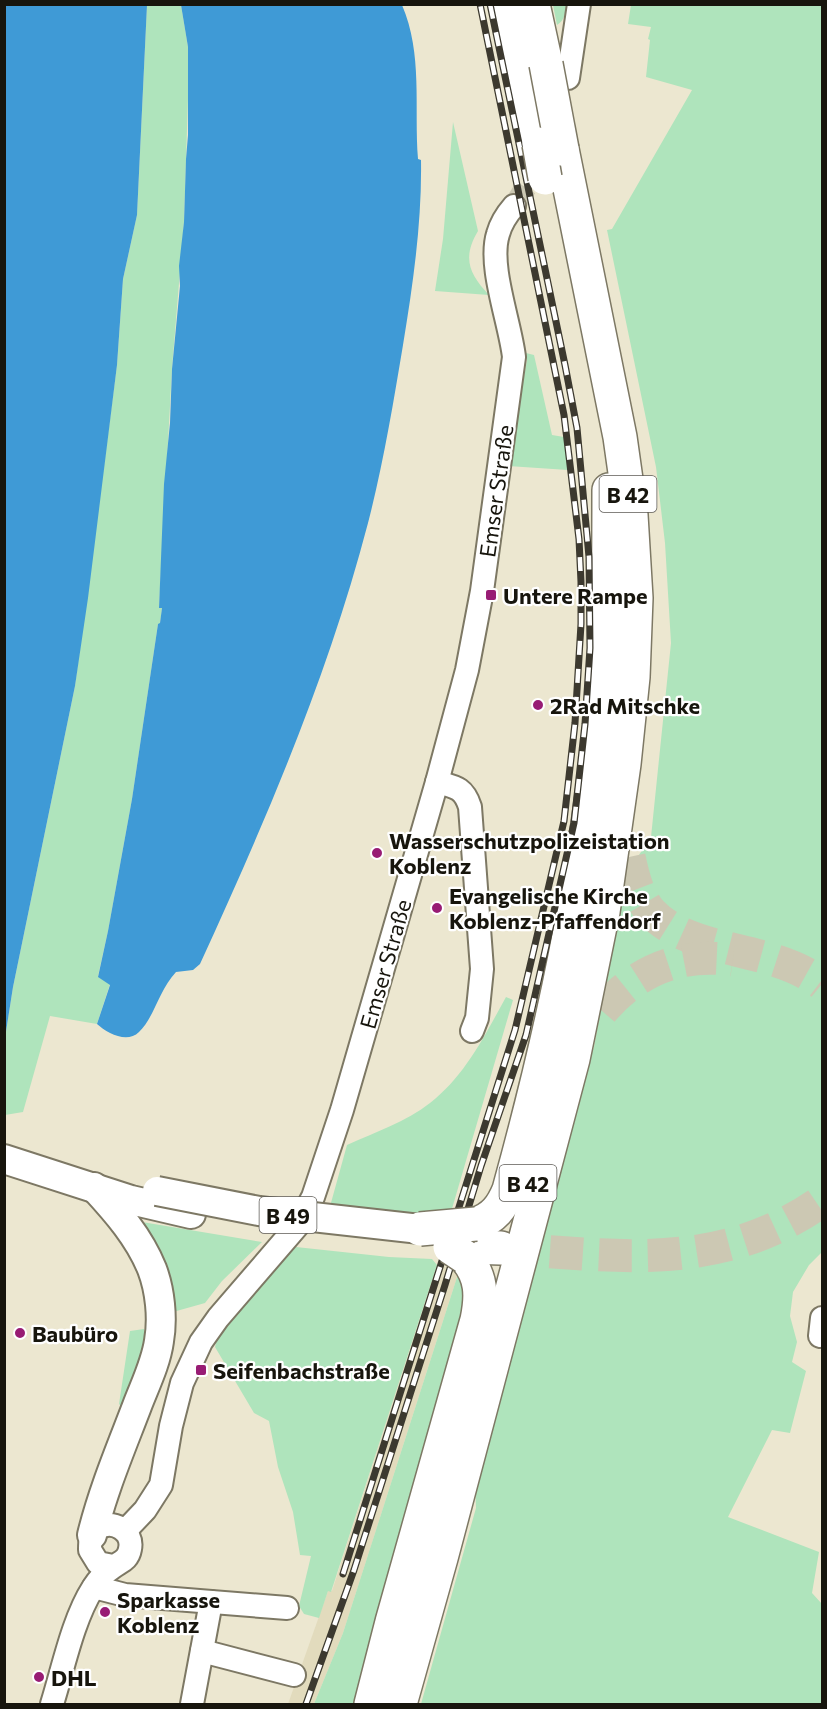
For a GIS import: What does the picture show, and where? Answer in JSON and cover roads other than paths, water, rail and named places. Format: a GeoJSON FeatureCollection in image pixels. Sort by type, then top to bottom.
{"type":"FeatureCollection","features":[{"type":"Feature","properties":{"kind":"highway","name":"B 42"},"geometry":{"type":"LineString","coordinates":[[400,1704],[444,1547],[573,1059],[603,912],[624,764],[634,669],[636,569],[620,437],[551,146],[509,4]]}},
{"type":"Feature","properties":{"kind":"highway","name":"B 42"},"geometry":{"type":"LineString","coordinates":[[387,1704],[547,1112],[580,960],[609,783],[621,652],[620,565],[609,490],[545,178],[551,146],[557,71],[533,4]]}},
{"type":"Feature","properties":{"kind":"highway"},"geometry":{"type":"LineString","coordinates":[[371,1704],[479,1308],[481,1293],[476,1242],[510,1190],[550,1035],[569,939],[589,821],[602,706],[609,608],[609,490]]}},
{"type":"Feature","properties":{"kind":"highway"},"geometry":{"type":"LineString","coordinates":[[624,764],[625,823],[629,857]]}},
{"type":"Feature","properties":{"kind":"highway"},"geometry":{"type":"LineString","coordinates":[[573,1059],[602,1011]]}},
{"type":"Feature","properties":{"kind":"highway","name":"B 49"},"geometry":{"type":"LineString","coordinates":[[420,1229],[476,1242]]}},
{"type":"Feature","properties":{"kind":"main road","name":"B 49"},"geometry":{"type":"LineString","coordinates":[[4,1145],[94,1187],[191,1214],[299,1233],[476,1242]]}},
{"type":"Feature","properties":{"kind":"main road","name":"B 49"},"geometry":{"type":"LineString","coordinates":[[4,1160],[46,1165],[157,1191],[259,1211],[420,1229]]}},
{"type":"Feature","properties":{"kind":"main road"},"geometry":{"type":"LineString","coordinates":[[92,1535],[101,1499],[151,1369],[159,1341],[160,1312],[158,1289],[152,1269],[140,1245],[123,1218],[94,1187]]}},
{"type":"Feature","properties":{"kind":"street"},"geometry":{"type":"LineString","coordinates":[[557,71],[579,4]]}},
{"type":"Feature","properties":{"kind":"street","name":"Emser Straße"},"geometry":{"type":"LineString","coordinates":[[125,1531],[145,1510],[161,1485],[171,1426],[182,1383],[201,1342],[218,1318],[298,1225],[314,1197],[344,1105],[437,782],[467,670],[482,591],[514,357],[495,252],[500,227],[514,206]]}},
{"type":"Feature","properties":{"kind":"street"},"geometry":{"type":"LineString","coordinates":[[437,782],[460,789],[467,796],[470,807],[482,969],[477,1018],[472,1031]]}},
{"type":"Feature","properties":{"kind":"street"},"geometry":{"type":"LineString","coordinates":[[108,1525],[120,1527],[125,1531],[131,1542],[129,1554],[120,1564],[106,1564],[90,1550],[92,1535],[96,1530],[108,1525]]}},
{"type":"Feature","properties":{"kind":"street"},"geometry":{"type":"LineString","coordinates":[[52,1704],[83,1606],[106,1564]]}},
{"type":"Feature","properties":{"kind":"street"},"geometry":{"type":"LineString","coordinates":[[94,1587],[125,1595],[287,1608]]}},
{"type":"Feature","properties":{"kind":"street"},"geometry":{"type":"LineString","coordinates":[[192,1704],[211,1602]]}},
{"type":"Feature","properties":{"kind":"street"},"geometry":{"type":"LineString","coordinates":[[202,1651],[294,1675]]}},
{"type":"Feature","properties":{"kind":"water"},"geometry":{"type":"Polygon","coordinates":[[[5,4],[147,5],[137,215],[123,279],[117,365],[88,598],[75,686],[13,987],[5,1038],[5,4]]]}},
{"type":"Feature","properties":{"kind":"water"},"geometry":{"type":"Polygon","coordinates":[[[181,5],[402,5],[409,24],[415,62],[418,159],[421,160],[420,206],[407,322],[378,479],[352,580],[315,692],[272,802],[200,964],[193,970],[176,972],[165,987],[144,1026],[134,1035],[123,1037],[106,1031],[97,1024],[110,985],[98,977],[132,799],[162,608],[159,608],[164,484],[180,286],[179,266],[184,222],[188,135],[188,47],[181,5]]]}},
{"type":"Feature","properties":{"kind":"tunnel"},"geometry":{"type":"LineString","coordinates":[[514,206],[545,157]]}},
{"type":"Feature","properties":{"kind":"tunnel"},"geometry":{"type":"LineString","coordinates":[[629,857],[639,893],[651,912],[668,926],[688,936],[781,962],[803,971],[822,984]]}},
{"type":"Feature","properties":{"kind":"tunnel"},"geometry":{"type":"LineString","coordinates":[[602,1011],[629,985],[660,968],[695,959],[733,960]]}},
{"type":"Feature","properties":{"kind":"tunnel"},"geometry":{"type":"LineString","coordinates":[[501,1248],[627,1256],[706,1250],[745,1240],[784,1224],[822,1201]]}},
{"type":"Feature","properties":{"kind":"railway"},"geometry":{"type":"LineString","coordinates":[[343,1574],[515,1030],[564,821],[575,723],[581,582],[579,539],[564,415],[480,4]]}},
{"type":"Feature","properties":{"kind":"railway"},"geometry":{"type":"LineString","coordinates":[[306,1704],[354,1570],[481,1166],[526,1035],[574,823],[585,724],[590,648],[589,557],[577,428],[490,4]]}},
{"type":"Feature","properties":{"kind":"place","name":"Untere Rampe"},"geometry":{"type":"Point","coordinates":[491,595]}},
{"type":"Feature","properties":{"kind":"place","name":"2Rad Mitschke"},"geometry":{"type":"Point","coordinates":[538,705]}},
{"type":"Feature","properties":{"kind":"place","name":"Wasserschutzpolizeistation Koblenz"},"geometry":{"type":"Point","coordinates":[377,853]}},
{"type":"Feature","properties":{"kind":"place","name":"Evangelische Kirche Koblenz-Pfaffendorf"},"geometry":{"type":"Point","coordinates":[437,908]}},
{"type":"Feature","properties":{"kind":"place","name":"Baubüro"},"geometry":{"type":"Point","coordinates":[20,1333]}},
{"type":"Feature","properties":{"kind":"place","name":"Seifenbachstraße"},"geometry":{"type":"Point","coordinates":[201,1370]}},
{"type":"Feature","properties":{"kind":"place","name":"Sparkasse Koblenz"},"geometry":{"type":"Point","coordinates":[105,1612]}},
{"type":"Feature","properties":{"kind":"place","name":"DHL"},"geometry":{"type":"Point","coordinates":[39,1677]}}]}
